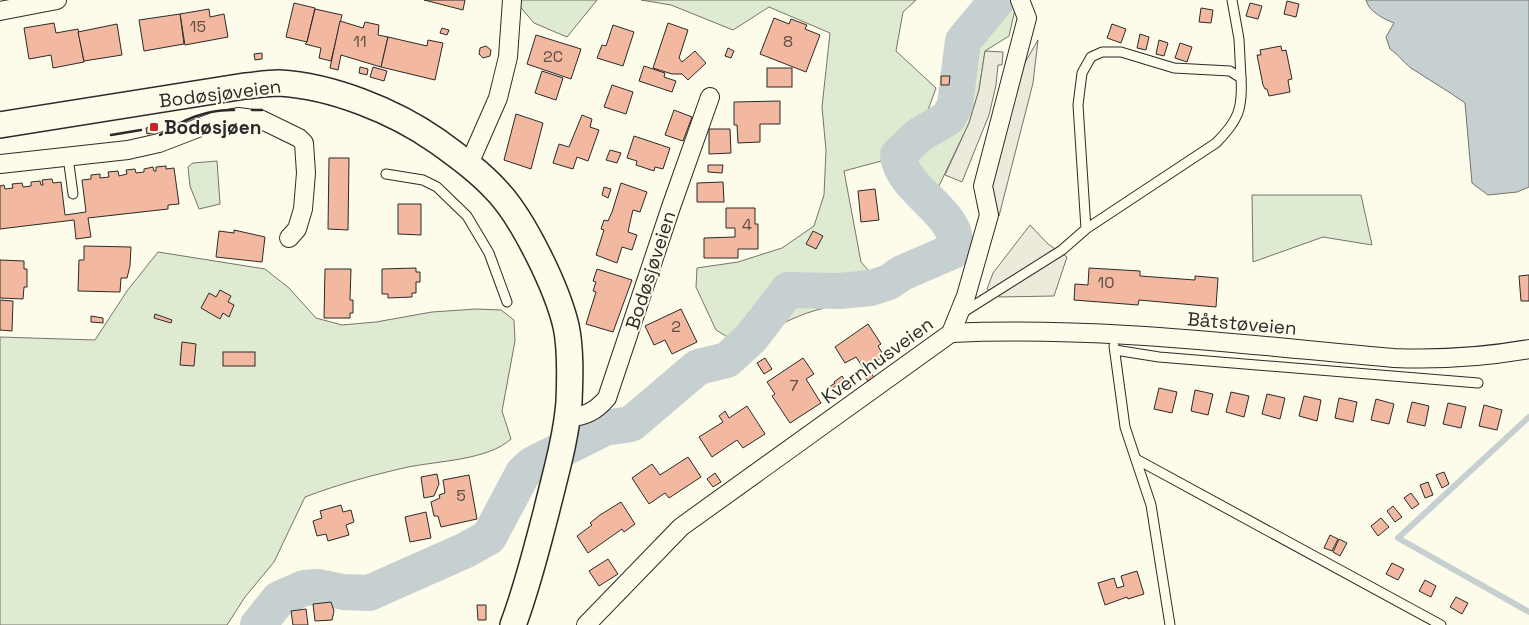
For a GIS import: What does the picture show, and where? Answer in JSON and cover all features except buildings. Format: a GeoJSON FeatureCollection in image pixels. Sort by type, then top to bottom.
{"type":"FeatureCollection","features":[{"type":"Feature","properties":{"kind":"street"},"geometry":{"type":"LineString","coordinates":[[0,11],[57,0]]}},
{"type":"Feature","properties":{"kind":"street"},"geometry":{"type":"LineString","coordinates":[[470,164],[498,98],[508,56],[512,0]]}},
{"type":"Feature","properties":{"kind":"street","name":"Kvernhusveien"},"geometry":{"type":"LineString","coordinates":[[586,625],[681,527],[951,333],[966,296],[989,215],[983,186],[1007,87],[1027,18],[1020,0]]}},
{"type":"Feature","properties":{"kind":"street","name":"Bodøsjøveien"},"geometry":{"type":"LineString","coordinates":[[0,125],[245,86],[278,83],[320,89],[386,112],[421,130],[470,164],[499,193],[526,234],[556,295],[566,327],[568,364],[567,418],[557,467],[526,592],[513,625]]}},
{"type":"Feature","properties":{"kind":"street","name":"Bodøsjøveien"},"geometry":{"type":"LineString","coordinates":[[567,418],[584,416],[598,409],[607,398],[710,97]]}},
{"type":"Feature","properties":{"kind":"street"},"geometry":{"type":"LineString","coordinates":[[0,164],[128,150],[159,144],[216,121],[238,117],[262,120],[299,138],[304,143],[306,173],[303,209],[297,229],[290,238]]}},
{"type":"Feature","properties":{"kind":"street","name":"Båtstøveien"},"geometry":{"type":"LineString","coordinates":[[951,333],[1048,330],[1113,342],[1428,360],[1478,358],[1529,349]]}},
{"type":"Feature","properties":{"kind":"lane"},"geometry":{"type":"LineString","coordinates":[[958,316],[1062,250],[1086,229],[1216,143],[1231,128],[1240,111],[1242,95],[1239,39],[1232,0]]}},
{"type":"Feature","properties":{"kind":"lane"},"geometry":{"type":"LineString","coordinates":[[1086,229],[1078,105],[1082,73],[1091,57],[1102,52],[1121,52],[1174,68],[1230,71],[1240,78]]}},
{"type":"Feature","properties":{"kind":"lane"},"geometry":{"type":"LineString","coordinates":[[68,157],[73,194]]}},
{"type":"Feature","properties":{"kind":"lane"},"geometry":{"type":"LineString","coordinates":[[386,174],[422,180],[437,187],[467,216],[489,252],[507,302]]}},
{"type":"Feature","properties":{"kind":"lane"},"geometry":{"type":"LineString","coordinates":[[1170,625],[1151,505],[1125,427],[1113,342],[1159,357],[1478,384]]}},
{"type":"Feature","properties":{"kind":"lane"},"geometry":{"type":"LineString","coordinates":[[1136,459],[1441,625]]}},
{"type":"Feature","properties":{"kind":"green space"},"geometry":{"type":"Polygon","coordinates":[[[517,0],[597,0],[567,37],[534,23],[517,3],[517,0]]]}},
{"type":"Feature","properties":{"kind":"green space"},"geometry":{"type":"Polygon","coordinates":[[[641,0],[916,0],[903,12],[896,51],[936,88],[928,110],[898,134],[889,159],[844,171],[861,262],[891,296],[817,310],[753,336],[734,341],[716,330],[696,287],[697,268],[738,262],[782,248],[814,226],[824,195],[826,150],[822,107],[830,33],[769,7],[733,30],[671,5],[641,0]]]}},
{"type":"Feature","properties":{"kind":"green space"},"geometry":{"type":"Polygon","coordinates":[[[1000,0],[1013,0],[1016,5],[1009,36],[985,51],[979,90],[969,123],[937,190],[929,199],[902,163],[902,157],[916,143],[947,125],[960,101],[963,79],[969,65],[966,42],[1000,0]]]}},
{"type":"Feature","properties":{"kind":"green space"},"geometry":{"type":"Polygon","coordinates":[[[217,161],[220,204],[199,209],[190,186],[188,167],[193,163],[217,161]]]}},
{"type":"Feature","properties":{"kind":"green space"},"geometry":{"type":"Polygon","coordinates":[[[1252,195],[1361,195],[1372,245],[1323,237],[1253,262],[1252,195]]]}},
{"type":"Feature","properties":{"kind":"green space"},"geometry":{"type":"Polygon","coordinates":[[[158,252],[265,269],[289,288],[316,318],[342,325],[376,322],[432,312],[476,309],[501,310],[514,320],[515,341],[502,411],[511,439],[501,446],[476,456],[395,470],[343,484],[305,497],[274,562],[245,597],[227,625],[0,625],[0,337],[95,340],[127,291],[158,252]]]}},
{"type":"Feature","properties":{"kind":"shaded area"},"geometry":{"type":"Polygon","coordinates":[[[1366,0],[1529,0],[1529,187],[1517,192],[1488,195],[1472,183],[1465,103],[1411,68],[1390,49],[1386,37],[1394,23],[1370,8],[1366,0]]]}},
{"type":"Feature","properties":{"kind":"shaded area"},"geometry":{"type":"Polygon","coordinates":[[[1038,40],[1033,83],[999,216],[991,187],[1014,101],[1019,73],[1038,40]]]}},
{"type":"Feature","properties":{"kind":"shaded area"},"geometry":{"type":"Polygon","coordinates":[[[985,51],[1003,52],[1002,65],[998,65],[996,85],[989,115],[962,182],[945,175],[969,123],[979,90],[985,51]]]}},
{"type":"Feature","properties":{"kind":"shaded area"},"geometry":{"type":"Polygon","coordinates":[[[1030,225],[1048,244],[1067,257],[1054,296],[999,297],[987,289],[993,273],[1030,225]]]}},
{"type":"Feature","properties":{"kind":"waterway"},"geometry":{"type":"LineString","coordinates":[[258,625],[279,599],[304,588],[319,587],[343,592],[369,593],[466,550],[489,537],[523,473],[533,464],[605,428],[631,424],[698,367],[727,360],[751,338],[788,290],[839,291],[871,288],[889,282],[902,273],[953,251],[955,238],[951,226],[910,181],[902,168],[898,155],[919,135],[948,118],[955,105],[963,41],[997,0]]}},
{"type":"Feature","properties":{"kind":"waterway"},"geometry":{"type":"LineString","coordinates":[[1529,417],[1398,538],[1529,612]]}},
{"type":"Feature","properties":{"kind":"wall"},"geometry":{"type":"LineString","coordinates":[[160,135],[195,116],[214,111],[234,110]]}},
{"type":"Feature","properties":{"kind":"wall"},"geometry":{"type":"LineString","coordinates":[[252,110],[262,110]]}},
{"type":"Feature","properties":{"kind":"wall"},"geometry":{"type":"LineString","coordinates":[[111,135],[141,130]]}},
{"type":"Feature","properties":{"kind":"place","name":"Bodøsjøen"},"geometry":{"type":"Point","coordinates":[154,127]}}]}
